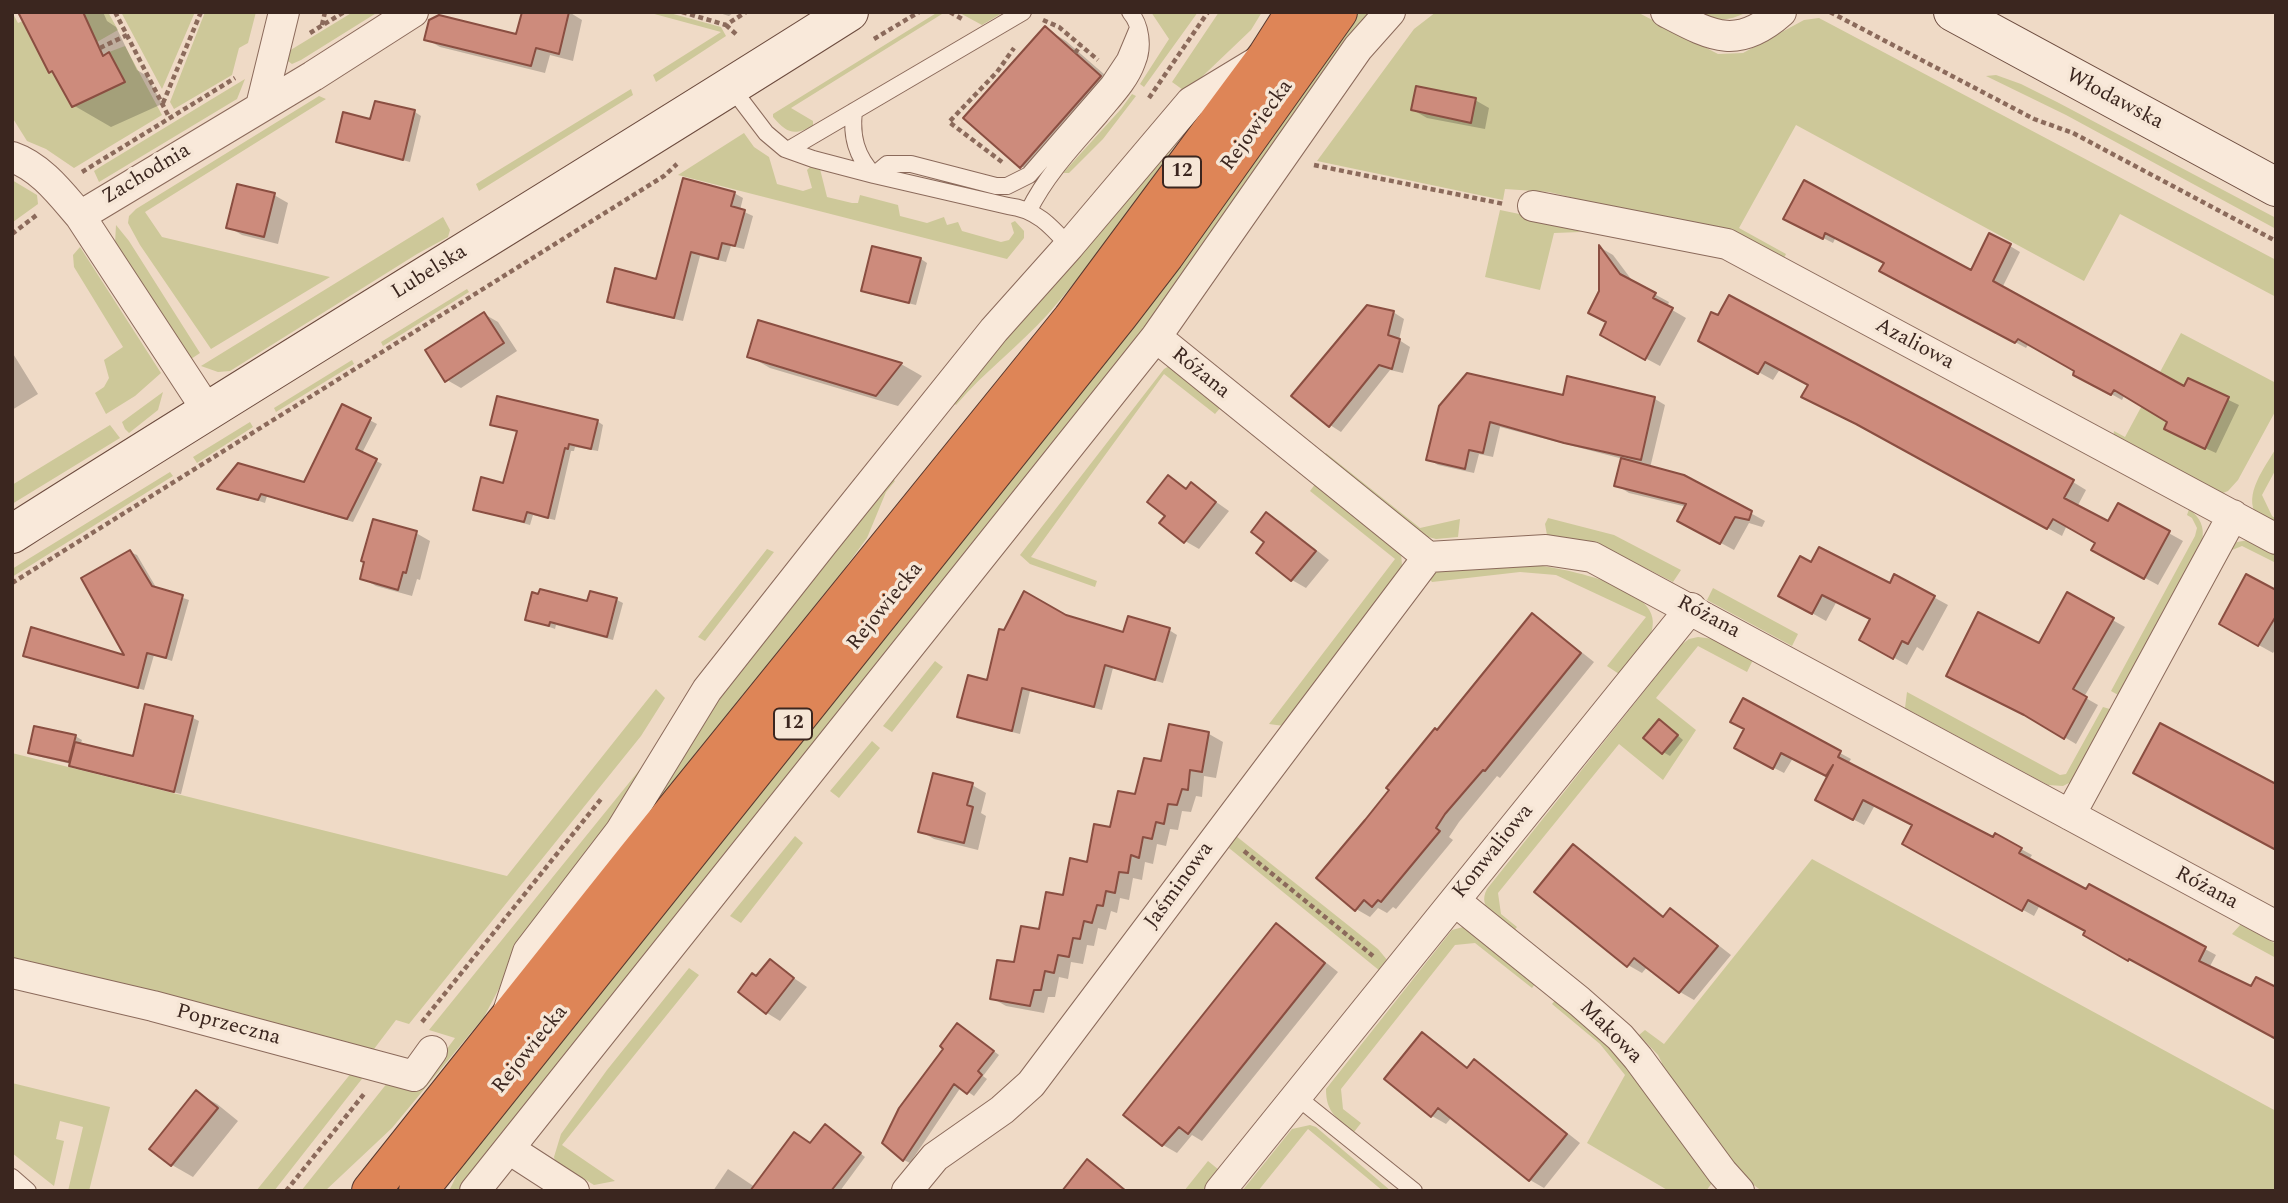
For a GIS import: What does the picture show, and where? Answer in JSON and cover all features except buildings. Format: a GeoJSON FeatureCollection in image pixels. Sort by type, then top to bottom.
{"type":"FeatureCollection","features":[{"type":"Feature","properties":{"kind":"highway","name":"Rejowiecka"},"geometry":{"type":"LineString","coordinates":[[418,1191],[1127,305],[1181,234],[1339,12]]}},
{"type":"Feature","properties":{"kind":"highway","name":"Rejowiecka"},"geometry":{"type":"LineString","coordinates":[[370,1191],[1072,319],[1267,56],[1291,16]]}},
{"type":"Feature","properties":{"kind":"main road","name":"Lubelska"},"geometry":{"type":"LineString","coordinates":[[12,534],[849,12]]}},
{"type":"Feature","properties":{"kind":"main road","name":"Włodawska"},"geometry":{"type":"LineString","coordinates":[[1953,12],[2276,187]]}},
{"type":"Feature","properties":{"kind":"street"},"geometry":{"type":"LineString","coordinates":[[261,106],[284,12]]}},
{"type":"Feature","properties":{"kind":"street","name":"Zachodnia"},"geometry":{"type":"LineString","coordinates":[[207,410],[80,216],[313,76],[413,12]]}},
{"type":"Feature","properties":{"kind":"street"},"geometry":{"type":"LineString","coordinates":[[475,1191],[1156,337],[1358,48],[1390,12]]}},
{"type":"Feature","properties":{"kind":"street"},"geometry":{"type":"LineString","coordinates":[[1666,12],[1707,33],[1740,36],[1765,26],[1781,12]]}},
{"type":"Feature","properties":{"kind":"street","name":"Rejowiecka"},"geometry":{"type":"LineString","coordinates":[[507,1019],[512,996],[528,952],[620,832],[706,690],[985,341],[1191,102],[1267,56]]}},
{"type":"Feature","properties":{"kind":"street"},"geometry":{"type":"LineString","coordinates":[[12,157],[29,164],[61,193],[80,216]]}},
{"type":"Feature","properties":{"kind":"street","name":"Azaliowa"},"geometry":{"type":"LineString","coordinates":[[1533,206],[1727,244],[2276,539]]}},
{"type":"Feature","properties":{"kind":"street","name":"Różana"},"geometry":{"type":"LineString","coordinates":[[1156,337],[1427,557],[1546,550],[1592,557],[1691,608],[2276,926]]}},
{"type":"Feature","properties":{"kind":"street"},"geometry":{"type":"LineString","coordinates":[[2070,815],[2233,515]]}},
{"type":"Feature","properties":{"kind":"street","name":"Jaśminowa"},"geometry":{"type":"LineString","coordinates":[[907,1191],[935,1157],[1002,1110],[1031,1084],[1427,557]]}},
{"type":"Feature","properties":{"kind":"street","name":"Konwaliowa"},"geometry":{"type":"LineString","coordinates":[[1220,1191],[1691,608]]}},
{"type":"Feature","properties":{"kind":"street","name":"Makowa"},"geometry":{"type":"LineString","coordinates":[[1455,901],[1620,1037],[1706,1152],[1739,1191]]}},
{"type":"Feature","properties":{"kind":"street","name":"Poprzeczna"},"geometry":{"type":"LineString","coordinates":[[12,973],[153,1006],[414,1076],[432,1051]]}},
{"type":"Feature","properties":{"kind":"street"},"geometry":{"type":"LineString","coordinates":[[509,1149],[574,1191]]}},
{"type":"Feature","properties":{"kind":"lane"},"geometry":{"type":"LineString","coordinates":[[788,150],[1023,12]]}},
{"type":"Feature","properties":{"kind":"lane"},"geometry":{"type":"LineString","coordinates":[[1029,210],[1047,177],[1127,81],[1138,63],[1138,28],[1130,12]]}},
{"type":"Feature","properties":{"kind":"lane"},"geometry":{"type":"LineString","coordinates":[[874,175],[887,163],[911,164],[996,186],[1007,186],[1029,175],[1109,83],[1125,59],[1138,28]]}},
{"type":"Feature","properties":{"kind":"lane"},"geometry":{"type":"LineString","coordinates":[[732,87],[766,134],[788,150],[874,175],[1029,210],[1053,228],[1069,246]]}},
{"type":"Feature","properties":{"kind":"lane"},"geometry":{"type":"LineString","coordinates":[[855,111],[852,126],[854,141],[864,164],[874,175]]}},
{"type":"Feature","properties":{"kind":"lane"},"geometry":{"type":"LineString","coordinates":[[1297,1097],[1414,1191]]}},
{"type":"Feature","properties":{"kind":"lane"},"geometry":{"type":"LineString","coordinates":[[12,1177],[28,1191]]}},
{"type":"Feature","properties":{"kind":"path"},"geometry":{"type":"LineString","coordinates":[[115,12],[169,117]]}},
{"type":"Feature","properties":{"kind":"path"},"geometry":{"type":"LineString","coordinates":[[163,103],[201,12]]}},
{"type":"Feature","properties":{"kind":"path"},"geometry":{"type":"LineString","coordinates":[[321,26],[325,12]]}},
{"type":"Feature","properties":{"kind":"path"},"geometry":{"type":"LineString","coordinates":[[299,39],[344,12]]}},
{"type":"Feature","properties":{"kind":"path"},"geometry":{"type":"LineString","coordinates":[[682,12],[726,25],[737,35]]}},
{"type":"Feature","properties":{"kind":"path"},"geometry":{"type":"LineString","coordinates":[[726,25],[746,12]]}},
{"type":"Feature","properties":{"kind":"path"},"geometry":{"type":"LineString","coordinates":[[1830,12],[2034,119],[2073,133],[2276,241]]}},
{"type":"Feature","properties":{"kind":"path"},"geometry":{"type":"LineString","coordinates":[[100,48],[127,35]]}},
{"type":"Feature","properties":{"kind":"path"},"geometry":{"type":"LineString","coordinates":[[1075,53],[1081,45]]}},
{"type":"Feature","properties":{"kind":"path"},"geometry":{"type":"LineString","coordinates":[[1014,48],[997,72],[949,122],[1015,172],[1029,175]]}},
{"type":"Feature","properties":{"kind":"path"},"geometry":{"type":"LineString","coordinates":[[78,173],[87,171],[169,117],[244,73]]}},
{"type":"Feature","properties":{"kind":"path"},"geometry":{"type":"LineString","coordinates":[[1303,163],[1501,204],[1533,206]]}},
{"type":"Feature","properties":{"kind":"path"},"geometry":{"type":"LineString","coordinates":[[12,234],[41,212]]}},
{"type":"Feature","properties":{"kind":"path"},"geometry":{"type":"LineString","coordinates":[[12,583],[582,226]]}},
{"type":"Feature","properties":{"kind":"path"},"geometry":{"type":"LineString","coordinates":[[1220,832],[1396,974]]}},
{"type":"Feature","properties":{"kind":"shaded area"},"geometry":{"type":"Polygon","coordinates":[[[12,12],[18,23],[23,21],[48,72],[53,70],[72,106],[125,82],[109,52],[125,46],[162,115],[74,168],[46,149],[27,141],[12,117],[12,12]]]}},
{"type":"Feature","properties":{"kind":"shaded area"},"geometry":{"type":"Polygon","coordinates":[[[83,12],[108,12],[118,30],[97,42],[83,12]]]}},
{"type":"Feature","properties":{"kind":"shaded area"},"geometry":{"type":"Polygon","coordinates":[[[121,12],[195,12],[162,89],[121,12]]]}},
{"type":"Feature","properties":{"kind":"shaded area"},"geometry":{"type":"Polygon","coordinates":[[[205,12],[256,12],[248,43],[239,48],[232,75],[174,109],[170,102],[205,12]]]}},
{"type":"Feature","properties":{"kind":"shaded area"},"geometry":{"type":"Polygon","coordinates":[[[353,12],[378,12],[301,60],[292,64],[285,59],[289,51],[353,12]]]}},
{"type":"Feature","properties":{"kind":"shaded area"},"geometry":{"type":"Polygon","coordinates":[[[647,12],[666,12],[721,27],[726,36],[656,82],[653,75],[721,32],[647,12]]]}},
{"type":"Feature","properties":{"kind":"shaded area"},"geometry":{"type":"Polygon","coordinates":[[[938,12],[942,14],[791,108],[813,121],[813,126],[795,132],[782,127],[773,117],[773,114],[938,12]]]}},
{"type":"Feature","properties":{"kind":"shaded area"},"geometry":{"type":"Polygon","coordinates":[[[958,12],[1004,12],[982,25],[958,12]]]}},
{"type":"Feature","properties":{"kind":"shaded area"},"geometry":{"type":"Polygon","coordinates":[[[1151,12],[1198,12],[1144,87],[1140,84],[1169,39],[1151,12]]]}},
{"type":"Feature","properties":{"kind":"shaded area"},"geometry":{"type":"Polygon","coordinates":[[[1219,12],[1262,12],[1251,30],[1186,92],[1172,82],[1219,12]]]}},
{"type":"Feature","properties":{"kind":"shaded area"},"geometry":{"type":"Polygon","coordinates":[[[1359,12],[1377,12],[1178,287],[462,1191],[449,1191],[468,1152],[1359,12]]]}},
{"type":"Feature","properties":{"kind":"shaded area"},"geometry":{"type":"Polygon","coordinates":[[[1436,12],[1637,12],[1718,54],[1743,53],[1804,20],[1819,18],[2276,260],[2276,297],[2120,214],[2084,281],[1796,125],[1739,228],[1786,254],[1783,260],[1726,235],[1549,192],[1505,189],[1503,200],[1317,161],[1414,29],[1436,12]]]}},
{"type":"Feature","properties":{"kind":"shaded area"},"geometry":{"type":"Polygon","coordinates":[[[1693,12],[1747,12],[1720,20],[1693,12]]]}},
{"type":"Feature","properties":{"kind":"shaded area"},"geometry":{"type":"Polygon","coordinates":[[[1996,75],[2057,102],[2276,218],[2276,229],[2066,115],[1986,76],[1996,75]]]}},
{"type":"Feature","properties":{"kind":"shaded area"},"geometry":{"type":"Polygon","coordinates":[[[245,79],[237,99],[99,182],[94,171],[245,79]]]}},
{"type":"Feature","properties":{"kind":"shaded area"},"geometry":{"type":"Polygon","coordinates":[[[631,89],[633,95],[479,191],[476,184],[631,89]]]}},
{"type":"Feature","properties":{"kind":"shaded area"},"geometry":{"type":"Polygon","coordinates":[[[1132,94],[1136,96],[1103,139],[1069,173],[1063,173],[1121,109],[1132,94]]]}},
{"type":"Feature","properties":{"kind":"shaded area"},"geometry":{"type":"Polygon","coordinates":[[[319,96],[326,99],[145,212],[162,237],[330,277],[211,349],[140,245],[128,223],[129,216],[136,209],[319,96]]]}},
{"type":"Feature","properties":{"kind":"shaded area"},"geometry":{"type":"Polygon","coordinates":[[[1190,125],[1104,245],[1048,314],[956,405],[949,399],[1190,125]]]}},
{"type":"Feature","properties":{"kind":"shaded area"},"geometry":{"type":"Polygon","coordinates":[[[744,133],[754,147],[769,157],[777,184],[803,191],[812,188],[807,170],[811,166],[820,169],[827,197],[858,203],[860,195],[898,205],[900,216],[927,223],[944,217],[947,225],[958,222],[962,231],[1001,242],[1009,240],[1014,233],[1011,223],[1015,221],[1024,231],[1024,238],[1007,259],[678,175],[744,133]]]}},
{"type":"Feature","properties":{"kind":"shaded area"},"geometry":{"type":"Polygon","coordinates":[[[12,180],[37,195],[38,204],[13,222],[12,180]]]}},
{"type":"Feature","properties":{"kind":"shaded area"},"geometry":{"type":"Polygon","coordinates":[[[1500,210],[1581,232],[1554,233],[1540,290],[1485,277],[1500,210]]]}},
{"type":"Feature","properties":{"kind":"shaded area"},"geometry":{"type":"Polygon","coordinates":[[[443,217],[450,230],[448,237],[230,371],[218,372],[201,366],[443,217]]]}},
{"type":"Feature","properties":{"kind":"shaded area"},"geometry":{"type":"Polygon","coordinates":[[[116,225],[200,353],[191,359],[115,244],[116,225]]]}},
{"type":"Feature","properties":{"kind":"shaded area"},"geometry":{"type":"Polygon","coordinates":[[[80,247],[161,373],[135,396],[106,414],[95,393],[104,387],[109,378],[104,360],[123,347],[74,267],[73,255],[80,247]]]}},
{"type":"Feature","properties":{"kind":"shaded area"},"geometry":{"type":"Polygon","coordinates":[[[467,289],[469,292],[383,346],[381,342],[467,289]]]}},
{"type":"Feature","properties":{"kind":"shaded area"},"geometry":{"type":"Polygon","coordinates":[[[2181,333],[2276,383],[2276,410],[2238,480],[2223,493],[2215,492],[2113,439],[2114,431],[2125,437],[2181,333]]]}},
{"type":"Feature","properties":{"kind":"shaded area"},"geometry":{"type":"Polygon","coordinates":[[[352,360],[354,364],[276,412],[274,408],[352,360]]]}},
{"type":"Feature","properties":{"kind":"shaded area"},"geometry":{"type":"Polygon","coordinates":[[[1171,365],[1221,407],[1215,414],[1164,374],[1031,557],[1097,581],[1095,587],[1030,564],[1020,555],[1164,369],[1171,365]]]}},
{"type":"Feature","properties":{"kind":"shaded area"},"geometry":{"type":"Polygon","coordinates":[[[163,392],[158,410],[129,433],[122,422],[163,392]]]}},
{"type":"Feature","properties":{"kind":"shaded area"},"geometry":{"type":"Polygon","coordinates":[[[250,422],[253,427],[197,463],[193,457],[250,422]]]}},
{"type":"Feature","properties":{"kind":"shaded area"},"geometry":{"type":"Polygon","coordinates":[[[110,425],[120,438],[12,504],[12,485],[110,425]]]}},
{"type":"Feature","properties":{"kind":"shaded area"},"geometry":{"type":"Polygon","coordinates":[[[2276,448],[2276,469],[2262,495],[2276,519],[2276,529],[2257,516],[2252,499],[2257,481],[2276,448]]]}},
{"type":"Feature","properties":{"kind":"shaded area"},"geometry":{"type":"Polygon","coordinates":[[[1326,453],[1420,528],[1460,519],[1458,537],[1436,539],[1417,534],[1321,460],[1326,453]]]}},
{"type":"Feature","properties":{"kind":"shaded area"},"geometry":{"type":"Polygon","coordinates":[[[170,472],[173,476],[12,577],[12,569],[170,472]]]}},
{"type":"Feature","properties":{"kind":"shaded area"},"geometry":{"type":"Polygon","coordinates":[[[887,475],[895,481],[886,492],[867,538],[644,818],[675,757],[887,475]]]}},
{"type":"Feature","properties":{"kind":"shaded area"},"geometry":{"type":"Polygon","coordinates":[[[1316,483],[1401,552],[1402,566],[1284,726],[1269,724],[1395,559],[1310,491],[1316,483]]]}},
{"type":"Feature","properties":{"kind":"shaded area"},"geometry":{"type":"Polygon","coordinates":[[[2189,509],[2201,523],[2202,541],[2120,696],[2111,691],[2195,536],[2197,528],[2192,518],[2187,515],[2189,509]]]}},
{"type":"Feature","properties":{"kind":"shaded area"},"geometry":{"type":"Polygon","coordinates":[[[1548,518],[1614,535],[1681,570],[1673,582],[1608,549],[1547,535],[1545,524],[1548,518]]]}},
{"type":"Feature","properties":{"kind":"shaded area"},"geometry":{"type":"Polygon","coordinates":[[[2249,540],[2276,553],[2276,563],[2242,546],[2232,550],[2205,599],[2201,596],[2231,546],[2249,540]]]}},
{"type":"Feature","properties":{"kind":"shaded area"},"geometry":{"type":"Polygon","coordinates":[[[767,549],[774,552],[705,641],[698,637],[767,549]]]}},
{"type":"Feature","properties":{"kind":"shaded area"},"geometry":{"type":"Polygon","coordinates":[[[1527,564],[1561,569],[1605,581],[1642,601],[1652,614],[1652,630],[1619,674],[1607,666],[1646,617],[1556,575],[1520,572],[1432,582],[1429,578],[1439,569],[1527,564]]]}},
{"type":"Feature","properties":{"kind":"shaded area"},"geometry":{"type":"Polygon","coordinates":[[[1713,588],[1798,634],[1792,646],[1707,600],[1713,588]]]}},
{"type":"Feature","properties":{"kind":"shaded area"},"geometry":{"type":"Polygon","coordinates":[[[1698,637],[1714,639],[1753,660],[1747,672],[1698,646],[1656,698],[1696,730],[1663,780],[1619,744],[1498,893],[1501,914],[1517,927],[1513,932],[1487,908],[1484,896],[1487,889],[1681,645],[1698,637]]]}},
{"type":"Feature","properties":{"kind":"shaded area"},"geometry":{"type":"Polygon","coordinates":[[[935,661],[943,667],[892,732],[883,726],[935,661]]]}},
{"type":"Feature","properties":{"kind":"shaded area"},"geometry":{"type":"Polygon","coordinates":[[[656,689],[665,698],[641,736],[409,1024],[396,1020],[374,1049],[362,1052],[296,1029],[12,963],[12,753],[507,876],[656,689]]]}},
{"type":"Feature","properties":{"kind":"shaded area"},"geometry":{"type":"Polygon","coordinates":[[[1907,692],[2060,775],[2066,774],[2103,707],[2113,710],[2071,782],[2063,786],[2048,785],[1905,708],[1907,692]]]}},
{"type":"Feature","properties":{"kind":"shaded area"},"geometry":{"type":"Polygon","coordinates":[[[872,741],[880,748],[839,798],[830,791],[872,741]]]}},
{"type":"Feature","properties":{"kind":"shaded area"},"geometry":{"type":"Polygon","coordinates":[[[658,747],[611,831],[505,977],[484,1017],[392,1128],[325,1191],[301,1191],[388,1082],[417,1089],[455,1038],[429,1030],[658,747]]]}},
{"type":"Feature","properties":{"kind":"shaded area"},"geometry":{"type":"Polygon","coordinates":[[[795,836],[803,843],[741,923],[730,916],[795,836]]]}},
{"type":"Feature","properties":{"kind":"shaded area"},"geometry":{"type":"Polygon","coordinates":[[[1236,836],[1378,949],[1388,961],[1380,971],[1229,848],[1236,836]]]}},
{"type":"Feature","properties":{"kind":"shaded area"},"geometry":{"type":"Polygon","coordinates":[[[1812,859],[2276,1111],[2276,1191],[1762,1191],[1741,1176],[1661,1067],[1658,1055],[1639,1035],[1645,1030],[1664,1044],[1812,859]]]}},
{"type":"Feature","properties":{"kind":"shaded area"},"geometry":{"type":"Polygon","coordinates":[[[2241,924],[2276,944],[2276,958],[2232,934],[2241,924]]]}},
{"type":"Feature","properties":{"kind":"shaded area"},"geometry":{"type":"Polygon","coordinates":[[[1463,927],[1475,929],[1538,980],[1532,988],[1475,943],[1455,945],[1341,1089],[1343,1109],[1361,1123],[1354,1132],[1330,1109],[1326,1089],[1452,930],[1463,927]]]}},
{"type":"Feature","properties":{"kind":"shaded area"},"geometry":{"type":"Polygon","coordinates":[[[689,968],[699,975],[562,1145],[615,1181],[594,1185],[555,1161],[561,1134],[607,1070],[689,968]]]}},
{"type":"Feature","properties":{"kind":"shaded area"},"geometry":{"type":"Polygon","coordinates":[[[1558,997],[1605,1036],[1715,1179],[1706,1191],[1669,1191],[1587,1143],[1625,1075],[1600,1044],[1552,1004],[1558,997]]]}},
{"type":"Feature","properties":{"kind":"shaded area"},"geometry":{"type":"Polygon","coordinates":[[[352,1072],[365,1075],[274,1191],[256,1191],[352,1072]]]}},
{"type":"Feature","properties":{"kind":"shaded area"},"geometry":{"type":"Polygon","coordinates":[[[12,1083],[110,1107],[89,1191],[68,1191],[83,1127],[60,1121],[56,1139],[64,1141],[54,1186],[12,1153],[12,1083]]]}},
{"type":"Feature","properties":{"kind":"shaded area"},"geometry":{"type":"Polygon","coordinates":[[[1310,1125],[1316,1127],[1391,1191],[1383,1191],[1308,1129],[1258,1191],[1242,1191],[1292,1129],[1310,1125]]]}},
{"type":"Feature","properties":{"kind":"shaded area"},"geometry":{"type":"Polygon","coordinates":[[[1208,1161],[1219,1170],[1202,1191],[1184,1191],[1208,1161]]]}}]}
